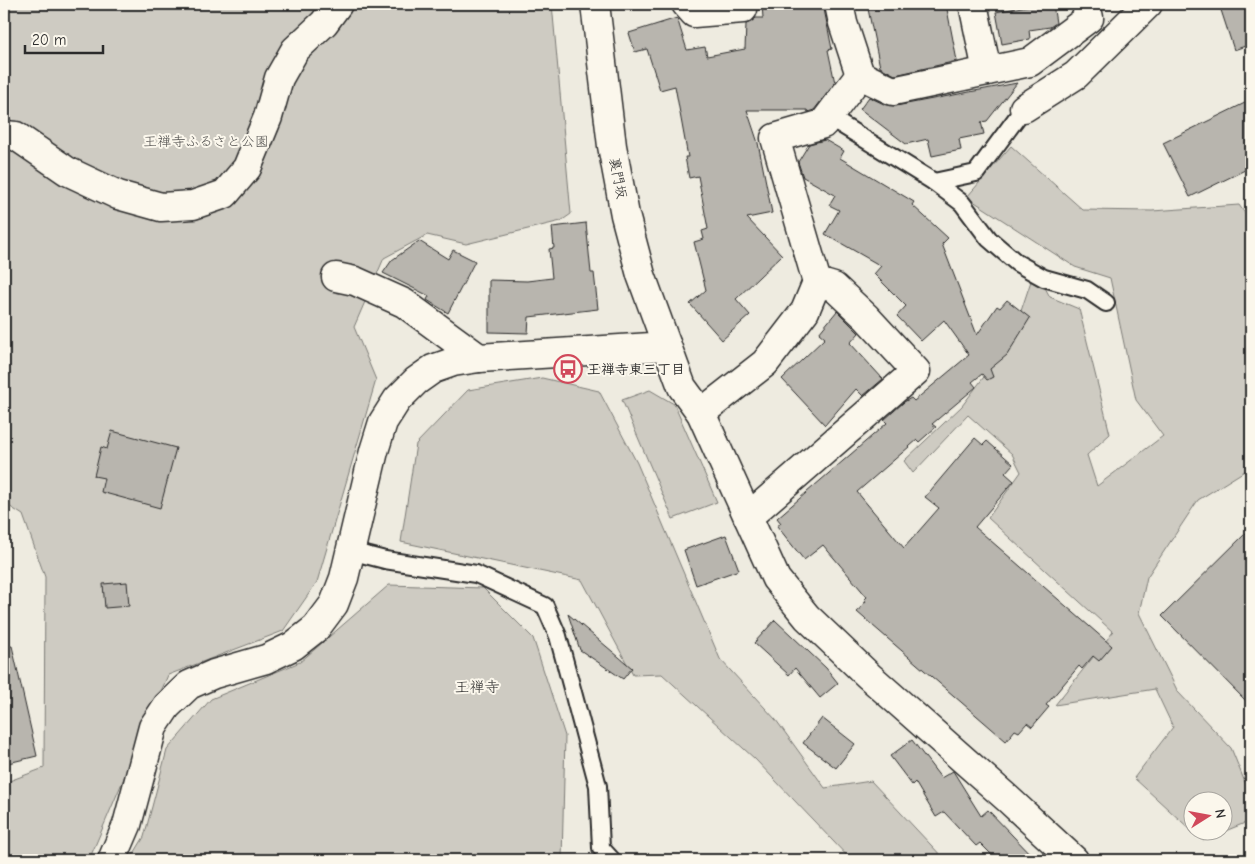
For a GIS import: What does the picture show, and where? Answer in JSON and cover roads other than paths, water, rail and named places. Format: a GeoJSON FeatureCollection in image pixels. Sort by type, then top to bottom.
{"type":"FeatureCollection","features":[{"type":"Feature","properties":{"kind":"street"},"geometry":{"type":"LineString","coordinates":[[4,135],[16,136],[67,171],[118,195],[161,207],[193,205],[225,194],[247,168],[268,117],[279,78],[295,50],[324,23],[338,4]]}},
{"type":"Feature","properties":{"kind":"street","name":"裏門坂"},"geometry":{"type":"LineString","coordinates":[[595,4],[612,146],[625,215],[642,275],[682,387],[701,413],[776,579],[806,617],[869,676],[1008,798],[1074,860]]}},
{"type":"Feature","properties":{"kind":"street"},"geometry":{"type":"LineString","coordinates":[[686,4],[694,13],[743,9]]}},
{"type":"Feature","properties":{"kind":"street"},"geometry":{"type":"LineString","coordinates":[[839,4],[843,23],[860,75],[893,91],[1030,62],[1089,18],[1086,4]]}},
{"type":"Feature","properties":{"kind":"street"},"geometry":{"type":"LineString","coordinates":[[973,4],[987,71]]}},
{"type":"Feature","properties":{"kind":"street"},"geometry":{"type":"LineString","coordinates":[[1024,108],[1076,75],[1148,4]]}},
{"type":"Feature","properties":{"kind":"street"},"geometry":{"type":"LineString","coordinates":[[701,413],[765,363],[805,311],[818,282],[775,138],[823,124],[860,75]]}},
{"type":"Feature","properties":{"kind":"street"},"geometry":{"type":"LineString","coordinates":[[336,277],[355,281],[404,303],[479,358]]}},
{"type":"Feature","properties":{"kind":"street"},"geometry":{"type":"LineString","coordinates":[[748,517],[916,371],[866,316],[834,287],[818,282]]}},
{"type":"Feature","properties":{"kind":"street"},"geometry":{"type":"LineString","coordinates":[[112,860],[127,825],[153,727],[167,706],[189,685],[214,674],[266,659],[293,646],[316,628],[334,604],[344,578],[374,451],[383,422],[396,400],[416,381],[433,369],[453,362],[479,358],[667,346]]}},
{"type":"Feature","properties":{"kind":"lane"},"geometry":{"type":"LineString","coordinates":[[934,182],[976,173],[1024,108]]}},
{"type":"Feature","properties":{"kind":"lane"},"geometry":{"type":"LineString","coordinates":[[830,117],[934,182],[962,203],[990,239],[1017,263],[1044,278],[1087,290],[1106,303]]}},
{"type":"Feature","properties":{"kind":"lane"},"geometry":{"type":"LineString","coordinates":[[350,551],[385,560],[476,574],[545,606],[558,636],[598,786],[601,848],[612,860]]}},
{"type":"Feature","properties":{"kind":"place","name":"王禅寺東三丁目"},"geometry":{"type":"Point","coordinates":[568,369]}},
{"type":"Feature","properties":{"kind":"district","name":"王禅寺"},"geometry":{"type":"Point","coordinates":[477,687]}},
{"type":"Feature","properties":{"kind":"park label","name":"王禅寺ふるさと公園"},"geometry":{"type":"Point","coordinates":[206,141]}}]}
